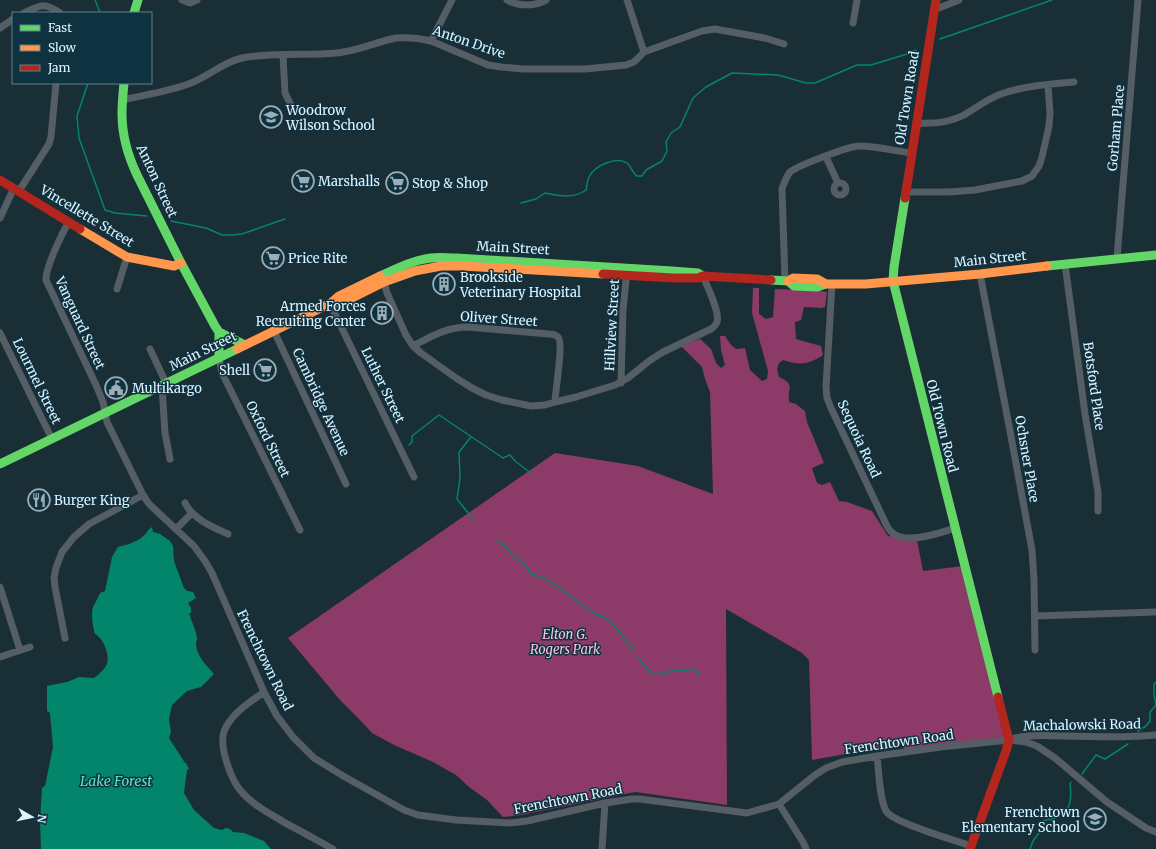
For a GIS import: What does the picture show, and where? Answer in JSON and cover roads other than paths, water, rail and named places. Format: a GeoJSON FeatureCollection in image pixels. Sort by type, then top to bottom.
{"type":"FeatureCollection","features":[{"type":"Feature","properties":{"kind":"main road"},"geometry":{"type":"LineString","coordinates":[[134,12],[138,0]]}},
{"type":"Feature","properties":{"kind":"main road","name":"Old Town Road"},"geometry":{"type":"LineString","coordinates":[[936,0],[905,192],[893,281],[1009,740]]}},
{"type":"Feature","properties":{"kind":"main road","name":"Anton Street"},"geometry":{"type":"LineString","coordinates":[[124,84],[122,100],[123,127],[126,145],[137,175],[181,263]]}},
{"type":"Feature","properties":{"kind":"main road","name":"Vincellette Street"},"geometry":{"type":"LineString","coordinates":[[0,180],[127,257],[174,266],[181,263]]}},
{"type":"Feature","properties":{"kind":"main road","name":"Main Street"},"geometry":{"type":"LineString","coordinates":[[0,464],[331,303],[342,303],[383,278],[429,268],[447,262],[462,266],[511,265],[698,278],[703,276],[787,281],[793,278],[817,279],[829,284],[866,284],[893,281],[912,281],[1156,255]]}},
{"type":"Feature","properties":{"kind":"main road"},"geometry":{"type":"LineString","coordinates":[[181,263],[219,332],[219,358]]}},
{"type":"Feature","properties":{"kind":"main road"},"geometry":{"type":"LineString","coordinates":[[219,332],[245,345]]}},
{"type":"Feature","properties":{"kind":"main road"},"geometry":{"type":"LineString","coordinates":[[970,847],[1009,740]]}},
{"type":"Feature","properties":{"kind":"street"},"geometry":{"type":"LineString","coordinates":[[182,0],[190,3],[197,0]]}},
{"type":"Feature","properties":{"kind":"street"},"geometry":{"type":"LineString","coordinates":[[431,41],[452,0]]}},
{"type":"Feature","properties":{"kind":"street"},"geometry":{"type":"LineString","coordinates":[[507,0],[523,4],[537,4],[546,0]]}},
{"type":"Feature","properties":{"kind":"street"},"geometry":{"type":"LineString","coordinates":[[627,0],[644,52]]}},
{"type":"Feature","properties":{"kind":"street"},"geometry":{"type":"LineString","coordinates":[[853,23],[857,0]]}},
{"type":"Feature","properties":{"kind":"street"},"geometry":{"type":"LineString","coordinates":[[934,10],[959,0]]}},
{"type":"Feature","properties":{"kind":"street","name":"Gorham Place"},"geometry":{"type":"LineString","coordinates":[[1117,258],[1138,0]]}},
{"type":"Feature","properties":{"kind":"street"},"geometry":{"type":"LineString","coordinates":[[25,12],[37,3],[46,5],[59,12]]}},
{"type":"Feature","properties":{"kind":"street"},"geometry":{"type":"LineString","coordinates":[[0,28],[12,20]]}},
{"type":"Feature","properties":{"kind":"street","name":"Anton Drive"},"geometry":{"type":"LineString","coordinates":[[122,100],[191,83],[232,61],[256,56],[338,53],[396,38],[416,38],[431,41],[488,64],[524,70],[585,69],[626,65],[634,62],[644,52],[702,31],[715,29],[765,38],[784,44]]}},
{"type":"Feature","properties":{"kind":"street"},"geometry":{"type":"LineString","coordinates":[[283,55],[285,93],[291,105]]}},
{"type":"Feature","properties":{"kind":"street"},"geometry":{"type":"LineString","coordinates":[[916,123],[926,124],[950,121],[964,115],[1000,94],[1013,90],[1074,82]]}},
{"type":"Feature","properties":{"kind":"street"},"geometry":{"type":"LineString","coordinates":[[0,218],[16,190],[49,144],[56,84]]}},
{"type":"Feature","properties":{"kind":"street"},"geometry":{"type":"LineString","coordinates":[[905,192],[949,192],[975,190],[1022,181],[1032,176],[1039,166],[1049,126],[1050,113],[1048,85]]}},
{"type":"Feature","properties":{"kind":"street"},"geometry":{"type":"LineString","coordinates":[[787,281],[782,189],[783,183],[788,175],[795,169],[847,148],[857,146],[911,153]]}},
{"type":"Feature","properties":{"kind":"street"},"geometry":{"type":"LineString","coordinates":[[826,157],[838,183]]}},
{"type":"Feature","properties":{"kind":"street","name":"Vanguard Street"},"geometry":{"type":"LineString","coordinates":[[68,222],[48,269],[46,280],[104,402],[106,413]]}},
{"type":"Feature","properties":{"kind":"street"},"geometry":{"type":"LineString","coordinates":[[117,289],[127,257]]}},
{"type":"Feature","properties":{"kind":"street","name":"Botsford Place"},"geometry":{"type":"LineString","coordinates":[[1065,264],[1085,414],[1098,492],[1098,511]]}},
{"type":"Feature","properties":{"kind":"street","name":"Hillview Street"},"geometry":{"type":"LineString","coordinates":[[621,383],[623,310],[627,272]]}},
{"type":"Feature","properties":{"kind":"street","name":"Ochsner Place"},"geometry":{"type":"LineString","coordinates":[[980,274],[1032,550],[1035,650]]}},
{"type":"Feature","properties":{"kind":"street"},"geometry":{"type":"LineString","coordinates":[[383,278],[387,293],[406,335],[413,346],[421,353],[456,378],[486,395],[531,406],[545,405],[576,398],[621,383],[663,352],[707,332],[715,326],[718,317],[717,312],[703,276]]}},
{"type":"Feature","properties":{"kind":"street","name":"Sequoia Road"},"geometry":{"type":"LineString","coordinates":[[829,284],[827,398],[886,524],[894,535],[906,538],[915,538],[941,533],[955,528]]}},
{"type":"Feature","properties":{"kind":"street","name":"Luther Street"},"geometry":{"type":"LineString","coordinates":[[331,303],[414,477]]}},
{"type":"Feature","properties":{"kind":"street","name":"Oliver Street"},"geometry":{"type":"LineString","coordinates":[[413,346],[438,333],[449,329],[462,327],[549,334],[558,337],[560,340],[560,350],[555,402]]}},
{"type":"Feature","properties":{"kind":"street","name":"Cambridge Avenue"},"geometry":{"type":"LineString","coordinates":[[274,331],[346,484]]}},
{"type":"Feature","properties":{"kind":"street","name":"Lourmel Street"},"geometry":{"type":"LineString","coordinates":[[0,333],[52,439]]}},
{"type":"Feature","properties":{"kind":"street"},"geometry":{"type":"LineString","coordinates":[[150,349],[164,385],[166,435],[170,459]]}},
{"type":"Feature","properties":{"kind":"street","name":"Oxford Street"},"geometry":{"type":"LineString","coordinates":[[219,358],[222,373],[300,530]]}},
{"type":"Feature","properties":{"kind":"street","name":"Frenchtown Road"},"geometry":{"type":"LineString","coordinates":[[106,413],[106,422],[149,504],[199,553],[209,567],[264,692],[286,729],[314,758],[404,810],[418,815],[456,820],[510,822],[527,821],[621,800],[640,799],[747,813],[779,804],[826,768],[842,762],[963,744],[1009,740],[1026,742],[1056,758],[1107,802],[1146,828],[1156,832]]}},
{"type":"Feature","properties":{"kind":"street"},"geometry":{"type":"LineString","coordinates":[[65,638],[54,578],[62,552],[74,537],[89,524],[143,495]]}},
{"type":"Feature","properties":{"kind":"street"},"geometry":{"type":"LineString","coordinates":[[185,503],[192,513],[215,528],[228,534]]}},
{"type":"Feature","properties":{"kind":"street"},"geometry":{"type":"LineString","coordinates":[[176,529],[192,513]]}},
{"type":"Feature","properties":{"kind":"street"},"geometry":{"type":"LineString","coordinates":[[0,587],[20,650]]}},
{"type":"Feature","properties":{"kind":"street"},"geometry":{"type":"LineString","coordinates":[[1035,616],[1156,612]]}},
{"type":"Feature","properties":{"kind":"street"},"geometry":{"type":"LineString","coordinates":[[0,657],[30,647]]}},
{"type":"Feature","properties":{"kind":"street"},"geometry":{"type":"LineString","coordinates":[[264,692],[236,714],[230,720],[224,731],[224,755],[234,782],[239,790],[253,803],[333,849]]}},
{"type":"Feature","properties":{"kind":"street","name":"Machalowski Road"},"geometry":{"type":"LineString","coordinates":[[1009,740],[1020,737],[1045,736],[1130,737],[1156,735]]}},
{"type":"Feature","properties":{"kind":"street"},"geometry":{"type":"LineString","coordinates":[[1042,750],[1045,736]]}},
{"type":"Feature","properties":{"kind":"street"},"geometry":{"type":"LineString","coordinates":[[877,756],[882,797],[887,812],[890,816],[970,847]]}},
{"type":"Feature","properties":{"kind":"street"},"geometry":{"type":"LineString","coordinates":[[602,849],[605,803]]}},
{"type":"Feature","properties":{"kind":"street"},"geometry":{"type":"LineString","coordinates":[[779,804],[806,849]]}},
{"type":"Feature","properties":{"kind":"water","name":"Lake Forest"},"geometry":{"type":"Polygon","coordinates":[[[152,527],[153,532],[160,534],[170,541],[173,546],[174,561],[184,588],[187,591],[193,592],[196,598],[188,603],[191,608],[191,613],[189,613],[197,640],[196,648],[202,660],[214,674],[201,687],[187,691],[172,705],[169,719],[171,732],[169,738],[189,769],[187,770],[184,793],[194,810],[214,828],[222,830],[226,828],[233,832],[244,833],[264,841],[271,849],[41,849],[40,822],[42,788],[45,786],[53,747],[50,713],[47,711],[47,686],[67,682],[79,677],[94,678],[106,666],[108,658],[106,648],[95,634],[93,628],[93,608],[100,593],[105,591],[112,557],[118,547],[143,537],[152,527]]]}},
{"type":"Feature","properties":{"kind":"waterway"},"geometry":{"type":"LineString","coordinates":[[95,0],[99,12]]}},
{"type":"Feature","properties":{"kind":"waterway"},"geometry":{"type":"LineString","coordinates":[[940,39],[1052,0]]}},
{"type":"Feature","properties":{"kind":"waterway"},"geometry":{"type":"LineString","coordinates":[[521,203],[536,199],[545,193],[566,196],[581,193],[586,190],[588,179],[592,173],[596,169],[612,161],[628,164],[635,175],[642,176],[646,170],[662,161],[667,151],[666,142],[671,133],[680,127],[693,98],[706,87],[732,73],[778,75],[806,83],[815,83],[857,65],[871,65],[916,50]]}},
{"type":"Feature","properties":{"kind":"waterway"},"geometry":{"type":"LineString","coordinates":[[88,84],[77,116],[79,138],[105,210],[115,213],[147,216]]}},
{"type":"Feature","properties":{"kind":"waterway"},"geometry":{"type":"LineString","coordinates":[[171,221],[206,228],[222,235],[232,235],[242,234],[285,219]]}},
{"type":"Feature","properties":{"kind":"waterway"},"geometry":{"type":"LineString","coordinates":[[409,445],[412,442],[412,436],[439,415],[503,458],[510,455],[515,461],[532,474]]}},
{"type":"Feature","properties":{"kind":"waterway"},"geometry":{"type":"LineString","coordinates":[[471,437],[459,452],[460,478],[457,499],[473,519]]}},
{"type":"Feature","properties":{"kind":"waterway"},"geometry":{"type":"LineString","coordinates":[[497,541],[504,545],[525,565],[532,574],[550,581],[593,613],[605,618],[617,629],[633,650]]}},
{"type":"Feature","properties":{"kind":"waterway"},"geometry":{"type":"LineString","coordinates":[[638,657],[651,673],[661,674],[671,671],[692,669],[699,673]]}},
{"type":"Feature","properties":{"kind":"waterway"},"geometry":{"type":"LineString","coordinates":[[1138,731],[1146,726],[1150,721],[1150,712],[1156,705],[1154,695],[1154,684],[1156,682]]}},
{"type":"Feature","properties":{"kind":"waterway"},"geometry":{"type":"LineString","coordinates":[[1082,774],[1096,755],[1105,759],[1128,744]]}},
{"type":"Feature","properties":{"kind":"waterway"},"geometry":{"type":"LineString","coordinates":[[1030,849],[1033,841],[1042,829],[1043,821],[1054,819],[1064,813],[1067,809],[1071,795],[1071,782]]}},
{"type":"Feature","properties":{"kind":"place","name":"Woodrow Wilson School"},"geometry":{"type":"Point","coordinates":[271,117]}},
{"type":"Feature","properties":{"kind":"place","name":"Marshalls"},"geometry":{"type":"Point","coordinates":[303,181]}},
{"type":"Feature","properties":{"kind":"place","name":"Stop & Shop"},"geometry":{"type":"Point","coordinates":[397,183]}},
{"type":"Feature","properties":{"kind":"place","name":"Price Rite"},"geometry":{"type":"Point","coordinates":[273,258]}},
{"type":"Feature","properties":{"kind":"place","name":"Brookside Veterinary Hospital"},"geometry":{"type":"Point","coordinates":[444,284]}},
{"type":"Feature","properties":{"kind":"place","name":"Armed Forces Recruiting Center"},"geometry":{"type":"Point","coordinates":[382,313]}},
{"type":"Feature","properties":{"kind":"place","name":"Shell"},"geometry":{"type":"Point","coordinates":[265,370]}},
{"type":"Feature","properties":{"kind":"place","name":"Multikargo"},"geometry":{"type":"Point","coordinates":[116,388]}},
{"type":"Feature","properties":{"kind":"place","name":"Burger King"},"geometry":{"type":"Point","coordinates":[39,500]}},
{"type":"Feature","properties":{"kind":"place","name":"Frenchtown Elementary School"},"geometry":{"type":"Point","coordinates":[1095,819]}},
{"type":"Feature","properties":{"kind":"park label","name":"Elton G. Rogers Park"},"geometry":{"type":"Point","coordinates":[565,642]}}]}
